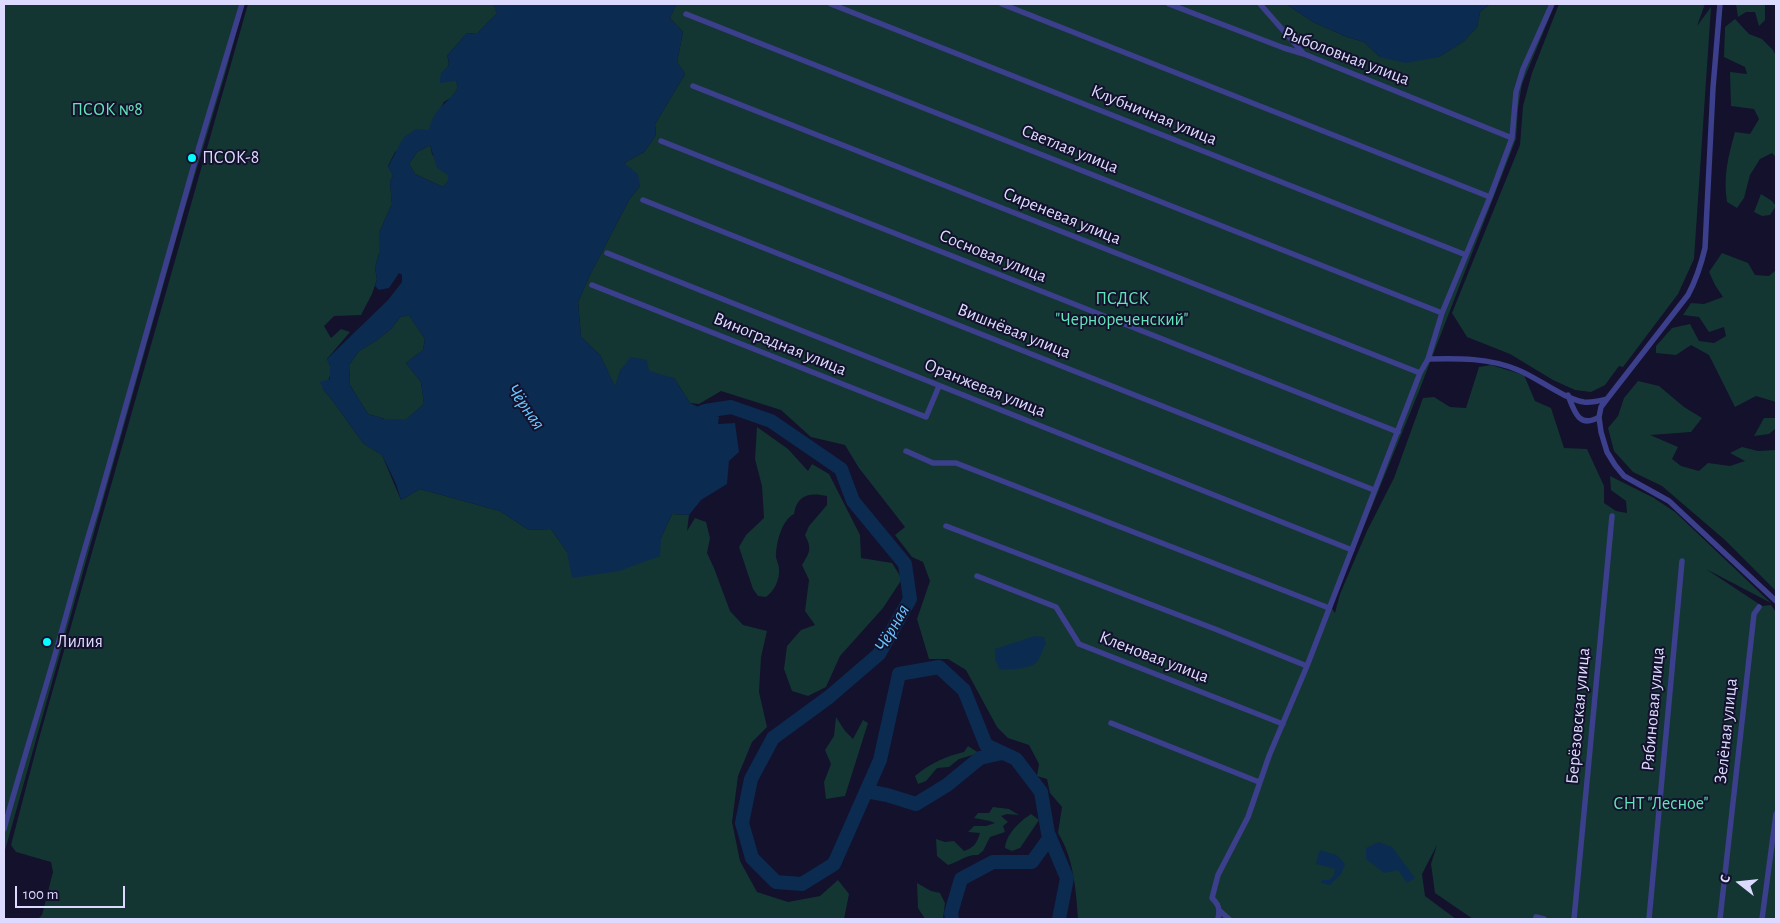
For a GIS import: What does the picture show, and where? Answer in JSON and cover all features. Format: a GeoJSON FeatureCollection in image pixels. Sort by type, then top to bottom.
{"type":"FeatureCollection","features":[{"type":"Feature","properties":{"kind":"street"},"geometry":{"type":"LineString","coordinates":[[4,829],[199,147],[242,4]]}},
{"type":"Feature","properties":{"kind":"street","name":"Клубничная улица"},"geometry":{"type":"LineString","coordinates":[[830,4],[1466,255]]}},
{"type":"Feature","properties":{"kind":"street"},"geometry":{"type":"LineString","coordinates":[[1002,4],[1490,197]]}},
{"type":"Feature","properties":{"kind":"street","name":"Рыболовная улица"},"geometry":{"type":"LineString","coordinates":[[1169,4],[1304,54],[1512,138]]}},
{"type":"Feature","properties":{"kind":"street"},"geometry":{"type":"LineString","coordinates":[[1260,4],[1304,54]]}},
{"type":"Feature","properties":{"kind":"street"},"geometry":{"type":"LineString","coordinates":[[1229,919],[1212,898],[1218,875],[1248,817],[1258,782],[1308,666],[1374,490],[1420,373],[1428,359],[1442,313],[1512,138],[1516,92],[1523,69],[1552,4]]}},
{"type":"Feature","properties":{"kind":"street"},"geometry":{"type":"LineString","coordinates":[[1720,4],[1713,88],[1705,248],[1699,269],[1688,295],[1606,400],[1601,407],[1599,417],[1607,452],[1614,465],[1624,476],[1669,501],[1776,601]]}},
{"type":"Feature","properties":{"kind":"street","name":"Светлая улица"},"geometry":{"type":"LineString","coordinates":[[686,14],[1442,313]]}},
{"type":"Feature","properties":{"kind":"street","name":"Сиреневая улица"},"geometry":{"type":"LineString","coordinates":[[693,86],[1420,373]]}},
{"type":"Feature","properties":{"kind":"street","name":"Сосновая улица"},"geometry":{"type":"LineString","coordinates":[[661,141],[1398,432]]}},
{"type":"Feature","properties":{"kind":"street","name":"Вишнёвая улица"},"geometry":{"type":"LineString","coordinates":[[643,200],[1374,490]]}},
{"type":"Feature","properties":{"kind":"street","name":"Оранжевая улица"},"geometry":{"type":"LineString","coordinates":[[608,253],[1352,550]]}},
{"type":"Feature","properties":{"kind":"street","name":"Виноградная улица"},"geometry":{"type":"LineString","coordinates":[[592,286],[926,417],[939,386]]}},
{"type":"Feature","properties":{"kind":"street"},"geometry":{"type":"LineString","coordinates":[[1428,359],[1458,358],[1503,364],[1584,402],[1606,400]]}},
{"type":"Feature","properties":{"kind":"street"},"geometry":{"type":"LineString","coordinates":[[1568,395],[1574,412],[1580,418],[1585,421],[1591,421],[1599,417]]}},
{"type":"Feature","properties":{"kind":"street"},"geometry":{"type":"LineString","coordinates":[[906,451],[933,463],[956,463],[1329,608]]}},
{"type":"Feature","properties":{"kind":"street","name":"Берёзовская улица"},"geometry":{"type":"LineString","coordinates":[[1574,919],[1612,516]]}},
{"type":"Feature","properties":{"kind":"street"},"geometry":{"type":"LineString","coordinates":[[946,526],[1308,666]]}},
{"type":"Feature","properties":{"kind":"street","name":"Рябиновая улица"},"geometry":{"type":"LineString","coordinates":[[1649,919],[1682,561]]}},
{"type":"Feature","properties":{"kind":"street","name":"Кленовая улица"},"geometry":{"type":"LineString","coordinates":[[976,576],[1056,607],[1079,644],[1283,724]]}},
{"type":"Feature","properties":{"kind":"street","name":"Зелёная улица"},"geometry":{"type":"LineString","coordinates":[[1720,919],[1754,614],[1760,607]]}},
{"type":"Feature","properties":{"kind":"street"},"geometry":{"type":"LineString","coordinates":[[1111,723],[1258,782]]}},
{"type":"Feature","properties":{"kind":"street"},"geometry":{"type":"LineString","coordinates":[[1762,919],[1776,814]]}},
{"type":"Feature","properties":{"kind":"street"},"geometry":{"type":"LineString","coordinates":[[1218,919],[1220,910]]}},
{"type":"Feature","properties":{"kind":"street"},"geometry":{"type":"LineString","coordinates":[[1536,917],[1544,919]]}},
{"type":"Feature","properties":{"kind":"green space","name":"ПСОК №8"},"geometry":{"type":"Polygon","coordinates":[[[4,4],[244,4],[4,854],[4,4]]]}},
{"type":"Feature","properties":{"kind":"green space"},"geometry":{"type":"Polygon","coordinates":[[[248,4],[494,4],[497,14],[477,34],[467,33],[447,56],[448,66],[441,74],[456,81],[458,88],[452,97],[444,102],[429,130],[395,152],[388,166],[393,175],[390,182],[392,204],[379,233],[379,253],[375,268],[377,279],[372,294],[361,315],[334,316],[324,326],[331,338],[341,329],[350,332],[327,359],[331,371],[328,382],[323,389],[363,443],[382,455],[401,500],[420,489],[500,511],[529,530],[551,529],[567,552],[661,538],[672,514],[689,515],[687,531],[695,518],[706,522],[710,538],[707,553],[730,611],[743,625],[767,631],[761,657],[759,692],[767,727],[752,742],[738,776],[732,822],[740,861],[757,892],[788,902],[820,896],[838,880],[849,894],[844,919],[38,919],[42,915],[53,872],[51,862],[16,852],[11,845],[38,742],[248,4]]]}},
{"type":"Feature","properties":{"kind":"green space","name":"ПСДСК \"Чернореченский\""},"geometry":{"type":"Polygon","coordinates":[[[676,4],[1286,4],[1313,22],[1347,37],[1364,42],[1380,57],[1439,57],[1464,41],[1477,27],[1480,12],[1490,4],[1555,4],[1522,84],[1516,139],[1419,391],[1331,607],[1335,613],[1340,594],[1367,531],[1394,478],[1423,398],[1434,397],[1450,407],[1466,408],[1479,367],[1491,365],[1524,375],[1535,401],[1551,408],[1564,448],[1587,449],[1604,486],[1604,503],[1616,511],[1627,513],[1626,501],[1611,490],[1610,476],[1654,498],[1675,512],[1771,603],[1706,569],[1762,606],[1771,605],[1776,612],[1776,919],[1473,919],[1435,893],[1431,864],[1437,845],[1422,874],[1425,896],[1456,919],[1078,919],[1071,864],[1058,833],[1062,807],[1050,793],[1047,779],[1037,776],[1039,764],[1029,745],[1008,738],[997,727],[966,670],[948,659],[929,659],[917,619],[930,581],[923,562],[912,557],[895,535],[905,527],[859,468],[845,445],[811,437],[781,410],[721,391],[699,404],[690,403],[674,378],[621,369],[615,387],[600,355],[581,337],[578,302],[629,200],[640,186],[624,163],[644,152],[656,135],[655,124],[685,74],[677,62],[683,32],[670,18],[676,4]]]}},
{"type":"Feature","properties":{"kind":"green space"},"geometry":{"type":"Polygon","coordinates":[[[1559,4],[1705,4],[1697,26],[1711,7],[1694,259],[1678,294],[1623,367],[1619,366],[1605,385],[1591,392],[1575,390],[1553,380],[1510,354],[1467,337],[1452,313],[1520,145],[1523,106],[1532,73],[1559,4]]]}},
{"type":"Feature","properties":{"kind":"green space"},"geometry":{"type":"Polygon","coordinates":[[[1736,4],[1765,4],[1765,20],[1759,26],[1755,12],[1746,12],[1738,17],[1736,4]]]}},
{"type":"Feature","properties":{"kind":"green space"},"geometry":{"type":"Polygon","coordinates":[[[1735,19],[1749,34],[1762,39],[1776,56],[1776,157],[1772,153],[1760,159],[1750,175],[1744,198],[1737,208],[1727,202],[1726,175],[1730,150],[1735,132],[1750,134],[1759,119],[1754,109],[1731,106],[1730,72],[1747,74],[1745,67],[1724,57],[1725,27],[1735,19]]]}},
{"type":"Feature","properties":{"kind":"green space"},"geometry":{"type":"Polygon","coordinates":[[[430,145],[432,154],[448,175],[448,181],[443,187],[415,174],[409,164],[417,152],[430,145]]]}},
{"type":"Feature","properties":{"kind":"green space"},"geometry":{"type":"Polygon","coordinates":[[[1761,194],[1776,206],[1770,215],[1762,216],[1754,212],[1761,194]]]}},
{"type":"Feature","properties":{"kind":"green space"},"geometry":{"type":"Polygon","coordinates":[[[1722,253],[1748,263],[1755,275],[1769,276],[1776,270],[1776,402],[1756,396],[1735,407],[1709,355],[1691,345],[1676,355],[1656,353],[1656,346],[1672,328],[1690,324],[1699,341],[1714,343],[1726,336],[1724,327],[1709,332],[1699,317],[1683,315],[1691,303],[1704,304],[1723,297],[1709,272],[1722,253]]]}},
{"type":"Feature","properties":{"kind":"green space"},"geometry":{"type":"Polygon","coordinates":[[[409,315],[425,339],[423,350],[406,363],[421,382],[424,404],[407,419],[385,419],[368,414],[350,385],[349,365],[359,351],[391,329],[400,317],[409,315]]]}},
{"type":"Feature","properties":{"kind":"green space"},"geometry":{"type":"Polygon","coordinates":[[[1638,381],[1659,386],[1684,407],[1702,418],[1691,432],[1650,435],[1678,447],[1672,459],[1681,466],[1699,471],[1708,463],[1730,466],[1745,461],[1730,453],[1742,447],[1758,451],[1776,450],[1776,591],[1725,540],[1662,486],[1633,472],[1614,451],[1608,428],[1618,416],[1624,398],[1638,381]]]}},
{"type":"Feature","properties":{"kind":"green space"},"geometry":{"type":"Polygon","coordinates":[[[1764,418],[1776,418],[1776,428],[1769,434],[1754,436],[1764,418]]]}},
{"type":"Feature","properties":{"kind":"green space"},"geometry":{"type":"Polygon","coordinates":[[[757,427],[788,449],[808,471],[812,464],[829,474],[860,535],[861,558],[892,563],[902,579],[883,608],[840,656],[826,687],[808,696],[792,691],[784,669],[787,646],[801,630],[815,625],[805,611],[809,580],[802,565],[809,550],[809,544],[805,535],[809,526],[827,505],[827,496],[809,495],[805,496],[798,503],[794,514],[783,526],[779,537],[776,555],[779,577],[776,585],[766,597],[758,596],[753,589],[739,547],[746,535],[764,518],[762,486],[755,459],[757,427]]]}},
{"type":"Feature","properties":{"kind":"green space"},"geometry":{"type":"Polygon","coordinates":[[[836,717],[853,739],[863,720],[868,723],[845,796],[826,799],[824,782],[831,764],[825,750],[834,736],[836,717]]]}},
{"type":"Feature","properties":{"kind":"green space"},"geometry":{"type":"Polygon","coordinates":[[[968,746],[979,753],[959,759],[949,767],[937,768],[926,781],[918,784],[915,776],[920,772],[938,761],[964,752],[968,746]]]}},
{"type":"Feature","properties":{"kind":"green space"},"geometry":{"type":"Polygon","coordinates":[[[993,807],[1009,809],[1019,815],[1007,814],[1001,816],[1008,822],[1003,826],[1005,832],[990,837],[983,851],[978,855],[966,857],[948,865],[937,856],[936,839],[945,842],[954,841],[964,851],[973,847],[980,833],[968,832],[974,826],[986,826],[995,823],[974,818],[978,813],[989,813],[993,807]]]}},
{"type":"Feature","properties":{"kind":"green space"},"geometry":{"type":"Polygon","coordinates":[[[1031,814],[1039,820],[1020,848],[1012,851],[1005,848],[1014,828],[1031,814]]]}},
{"type":"Feature","properties":{"kind":"green space"},"geometry":{"type":"Polygon","coordinates":[[[917,883],[931,891],[940,893],[945,903],[943,919],[925,919],[918,908],[917,883]]]}},
{"type":"Feature","properties":{"kind":"water"},"geometry":{"type":"Polygon","coordinates":[[[493,4],[676,4],[670,18],[683,32],[677,62],[685,74],[655,124],[656,135],[644,152],[624,163],[638,174],[640,186],[629,200],[578,302],[581,337],[600,355],[615,386],[621,369],[631,357],[647,360],[649,371],[674,378],[690,403],[719,417],[718,424],[735,423],[739,452],[729,461],[727,484],[701,500],[689,515],[672,514],[661,538],[660,556],[619,571],[572,578],[567,552],[551,529],[529,530],[500,511],[420,489],[401,500],[396,484],[382,455],[363,443],[323,389],[320,382],[330,379],[330,365],[327,359],[388,300],[402,282],[402,275],[399,273],[389,288],[379,290],[375,286],[377,279],[375,268],[379,253],[379,233],[392,204],[390,182],[393,175],[388,167],[403,138],[416,129],[429,130],[437,111],[458,88],[456,81],[440,83],[441,74],[449,65],[447,56],[467,33],[477,34],[497,14],[493,4]],[[430,145],[417,152],[409,164],[415,174],[443,187],[448,181],[448,175],[437,168],[430,145]],[[409,315],[400,317],[391,329],[359,351],[349,365],[350,385],[368,414],[385,419],[407,419],[424,404],[421,382],[406,363],[423,350],[425,339],[409,315]]]}},
{"type":"Feature","properties":{"kind":"water"},"geometry":{"type":"Polygon","coordinates":[[[1286,4],[1490,4],[1480,12],[1477,27],[1464,41],[1439,57],[1406,63],[1380,57],[1364,42],[1347,37],[1313,22],[1286,4]]]}},
{"type":"Feature","properties":{"kind":"water"},"geometry":{"type":"Polygon","coordinates":[[[1035,636],[1044,637],[1046,644],[1036,663],[1027,667],[1000,670],[995,659],[995,649],[1035,636]]]}},
{"type":"Feature","properties":{"kind":"water"},"geometry":{"type":"Polygon","coordinates":[[[1379,842],[1392,847],[1415,878],[1407,883],[1398,870],[1384,873],[1366,859],[1366,848],[1379,842]]]}},
{"type":"Feature","properties":{"kind":"water"},"geometry":{"type":"Polygon","coordinates":[[[1322,850],[1336,855],[1345,864],[1341,874],[1330,885],[1321,883],[1322,880],[1329,880],[1334,875],[1335,869],[1316,864],[1319,852],[1322,850]]]}},
{"type":"Feature","properties":{"kind":"waterway","name":"Чёрная"},"geometry":{"type":"LineString","coordinates":[[688,418],[705,411],[731,407],[771,421],[841,469],[853,501],[905,564],[910,599],[879,654],[829,697],[773,738],[751,779],[742,823],[752,858],[776,882],[802,884],[834,864],[880,760],[899,674],[939,667],[964,690],[986,745],[1016,759],[1041,792],[1048,833],[1067,878],[1059,919]]}},
{"type":"Feature","properties":{"kind":"waterway"},"geometry":{"type":"LineString","coordinates":[[866,791],[916,804],[947,785],[980,758],[1002,753]]}},
{"type":"Feature","properties":{"kind":"waterway"},"geometry":{"type":"LineString","coordinates":[[952,919],[951,913],[961,879],[993,862],[1032,862],[1050,837]]}},
{"type":"Feature","properties":{"kind":"place","name":"ПСОК-8"},"geometry":{"type":"Point","coordinates":[192,158]}},
{"type":"Feature","properties":{"kind":"place","name":"Лилия"},"geometry":{"type":"Point","coordinates":[47,642]}},
{"type":"Feature","properties":{"kind":"park label","name":"СНТ \"Лесное\""},"geometry":{"type":"Point","coordinates":[1661,804]}}]}
